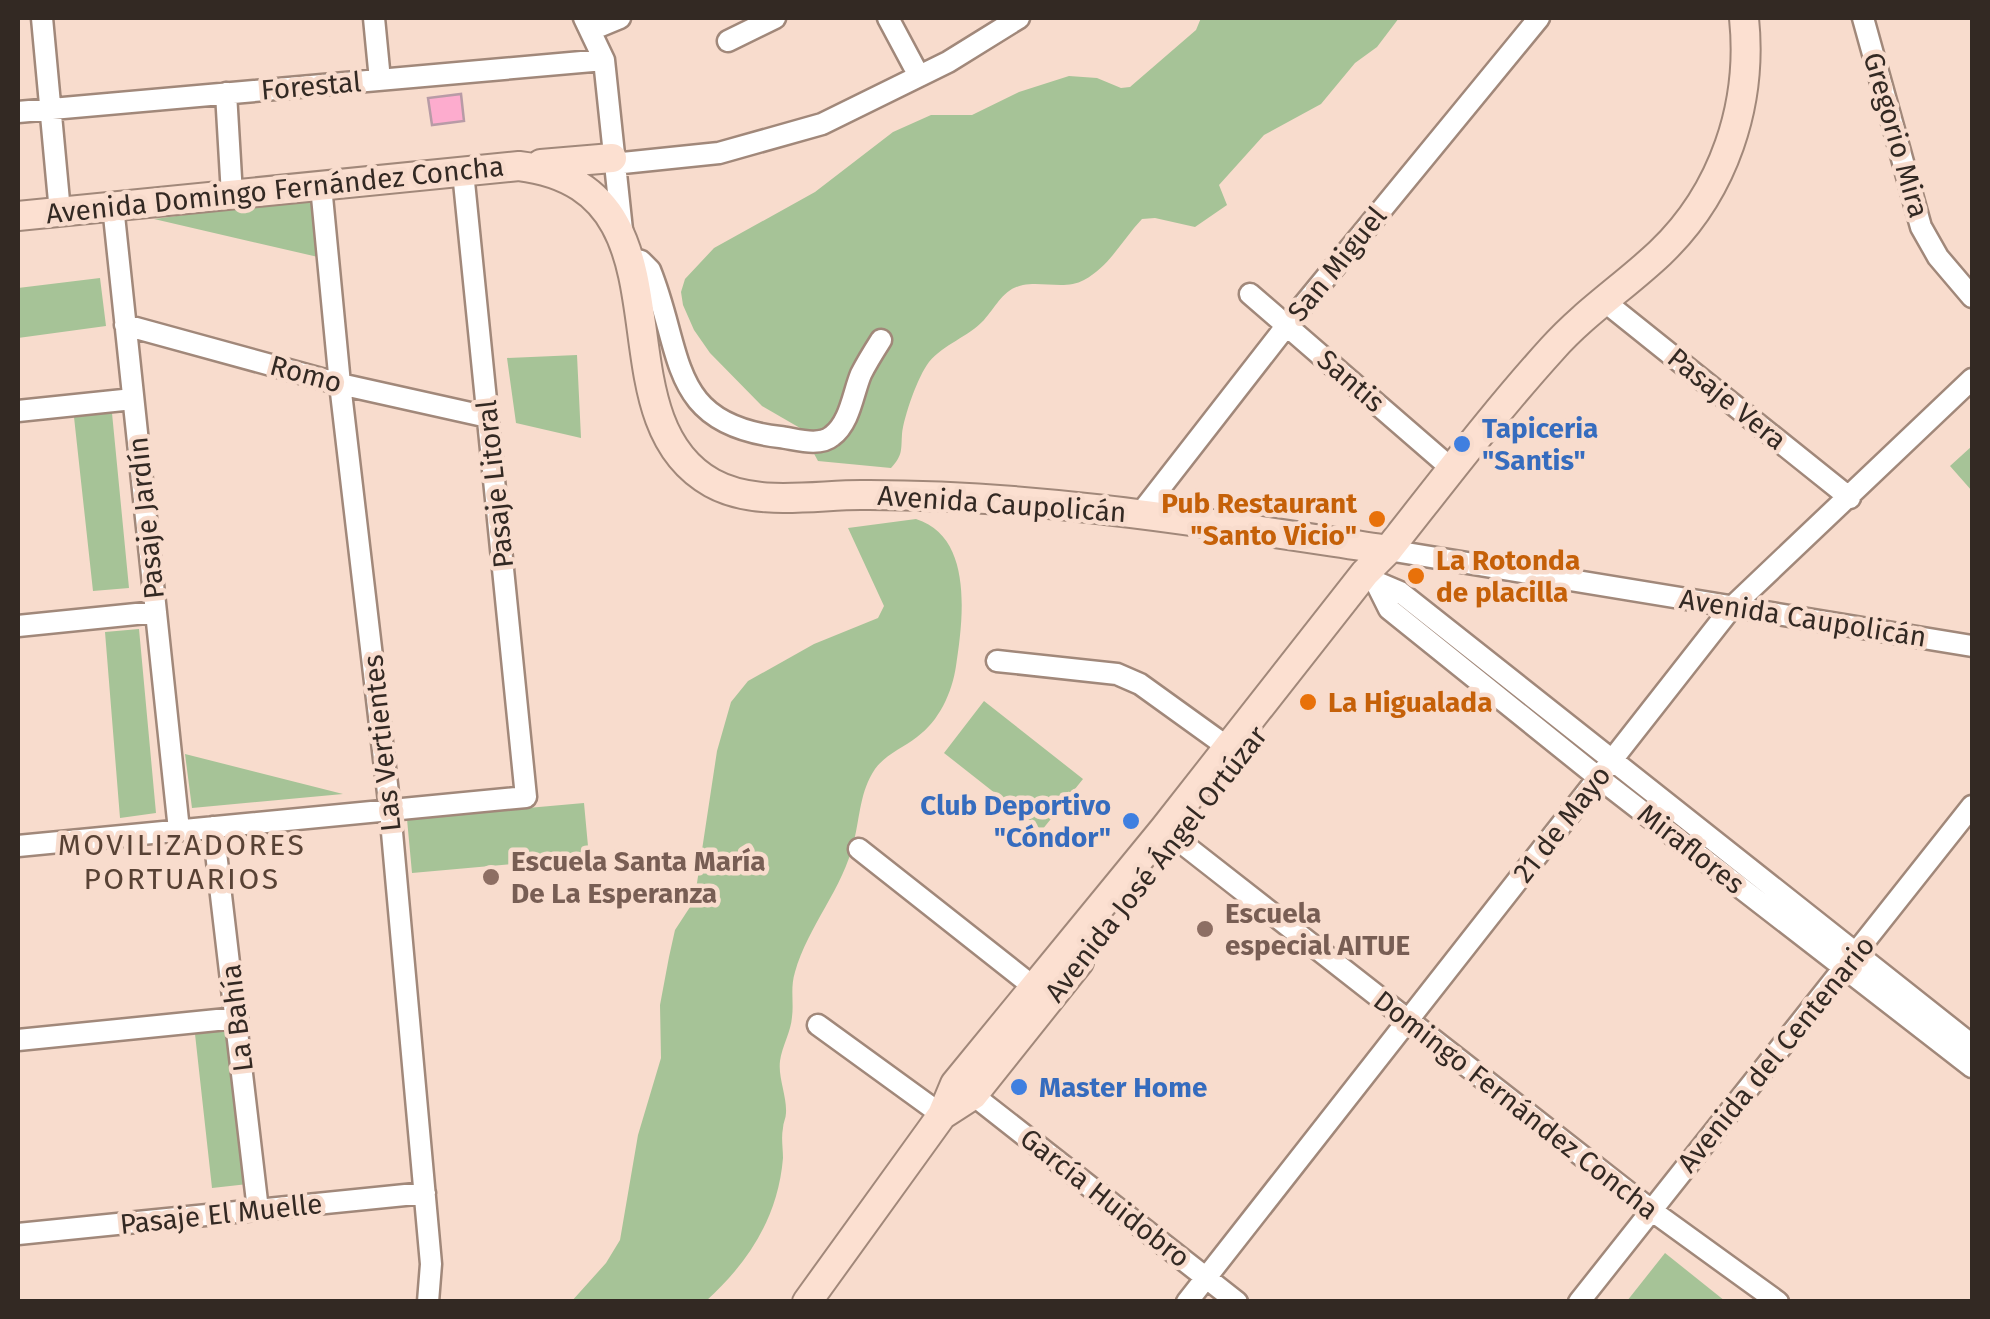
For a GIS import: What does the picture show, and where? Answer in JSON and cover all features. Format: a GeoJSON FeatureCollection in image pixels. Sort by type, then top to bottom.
{"type":"FeatureCollection","features":[{"type":"Feature","properties":{"kind":"main road","name":"Avenida José Ángel Ortúzar"},"geometry":{"type":"LineString","coordinates":[[942,1115],[973,1095],[1042,993],[1452,469],[1549,352],[1670,243],[1713,183],[1732,138],[1742,102],[1746,65],[1744,18]]}},
{"type":"Feature","properties":{"kind":"main road"},"geometry":{"type":"LineString","coordinates":[[519,166],[612,161]]}},
{"type":"Feature","properties":{"kind":"main road","name":"Avenida Domingo Fernández Concha"},"geometry":{"type":"LineString","coordinates":[[18,216],[519,166],[553,173],[583,188],[608,212],[626,248]]}},
{"type":"Feature","properties":{"kind":"main road","name":"Avenida Caupolicán"},"geometry":{"type":"LineString","coordinates":[[626,248],[657,411],[676,452],[697,473],[725,490],[756,496],[937,494],[1140,514],[1388,550]]}},
{"type":"Feature","properties":{"kind":"main road","name":"Avenida José Ángel Ortúzar"},"geometry":{"type":"LineString","coordinates":[[806,1302],[942,1115],[955,1084],[1042,993]]}},
{"type":"Feature","properties":{"kind":"street"},"geometry":{"type":"LineString","coordinates":[[42,18],[60,212]]}},
{"type":"Feature","properties":{"kind":"street"},"geometry":{"type":"LineString","coordinates":[[374,18],[380,80]]}},
{"type":"Feature","properties":{"kind":"street"},"geometry":{"type":"LineString","coordinates":[[620,18],[587,24],[604,60],[612,161],[626,248],[650,270],[684,382],[698,402],[712,417],[748,433],[822,442],[836,434],[860,376],[881,340]]}},
{"type":"Feature","properties":{"kind":"street"},"geometry":{"type":"LineString","coordinates":[[728,41],[775,18]]}},
{"type":"Feature","properties":{"kind":"street"},"geometry":{"type":"LineString","coordinates":[[888,18],[919,76]]}},
{"type":"Feature","properties":{"kind":"street"},"geometry":{"type":"LineString","coordinates":[[612,161],[719,154],[788,136],[855,110],[977,46],[1019,18]]}},
{"type":"Feature","properties":{"kind":"street","name":"San Miguel"},"geometry":{"type":"LineString","coordinates":[[1140,514],[1287,325],[1539,18]]}},
{"type":"Feature","properties":{"kind":"street","name":"Gregorio Mira"},"geometry":{"type":"LineString","coordinates":[[1863,18],[1921,226],[1938,258],[1972,297]]}},
{"type":"Feature","properties":{"kind":"street","name":"Forestal"},"geometry":{"type":"LineString","coordinates":[[18,112],[604,60]]}},
{"type":"Feature","properties":{"kind":"street"},"geometry":{"type":"LineString","coordinates":[[226,93],[232,195]]}},
{"type":"Feature","properties":{"kind":"street","name":"Pasaje Litoral"},"geometry":{"type":"LineString","coordinates":[[390,810],[526,796],[463,172]]}},
{"type":"Feature","properties":{"kind":"street","name":"Las Vertientes"},"geometry":{"type":"LineString","coordinates":[[321,186],[390,810],[431,1264],[428,1302]]}},
{"type":"Feature","properties":{"kind":"street","name":"Pasaje Jardín"},"geometry":{"type":"LineString","coordinates":[[112,206],[180,830]]}},
{"type":"Feature","properties":{"kind":"street","name":"Santis"},"geometry":{"type":"LineString","coordinates":[[1250,294],[1452,469]]}},
{"type":"Feature","properties":{"kind":"street","name":"Pasaje Vera"},"geometry":{"type":"LineString","coordinates":[[1604,300],[1850,498]]}},
{"type":"Feature","properties":{"kind":"street","name":"Romo"},"geometry":{"type":"LineString","coordinates":[[125,325],[340,384],[488,417]]}},
{"type":"Feature","properties":{"kind":"street","name":"21 de Mayo"},"geometry":{"type":"LineString","coordinates":[[1187,1302],[1732,607],[1972,379]]}},
{"type":"Feature","properties":{"kind":"street"},"geometry":{"type":"LineString","coordinates":[[18,411],[133,399]]}},
{"type":"Feature","properties":{"kind":"street","name":"Avenida Caupolicán"},"geometry":{"type":"LineString","coordinates":[[1388,550],[1972,646]]}},
{"type":"Feature","properties":{"kind":"street","name":"Miraflores"},"geometry":{"type":"LineString","coordinates":[[1370,577],[1400,592],[1614,758],[1972,1066]]}},
{"type":"Feature","properties":{"kind":"street","name":"Miraflores"},"geometry":{"type":"LineString","coordinates":[[1370,577],[1390,609],[1599,778],[1850,962],[1972,1045]]}},
{"type":"Feature","properties":{"kind":"street"},"geometry":{"type":"LineString","coordinates":[[18,626],[156,612]]}},
{"type":"Feature","properties":{"kind":"street"},"geometry":{"type":"LineString","coordinates":[[997,661],[1117,674],[1140,684],[1233,752]]}},
{"type":"Feature","properties":{"kind":"street","name":"Avenida del Centenario"},"geometry":{"type":"LineString","coordinates":[[1579,1302],[1972,806]]}},
{"type":"Feature","properties":{"kind":"street"},"geometry":{"type":"LineString","coordinates":[[18,846],[390,810]]}},
{"type":"Feature","properties":{"kind":"street","name":"La Bahía"},"geometry":{"type":"LineString","coordinates":[[213,827],[258,1210]]}},
{"type":"Feature","properties":{"kind":"street","name":"Domingo Fernández Concha"},"geometry":{"type":"LineString","coordinates":[[1170,834],[1651,1210],[1778,1302]]}},
{"type":"Feature","properties":{"kind":"street"},"geometry":{"type":"LineString","coordinates":[[859,848],[1042,993]]}},
{"type":"Feature","properties":{"kind":"street"},"geometry":{"type":"LineString","coordinates":[[18,1040],[237,1018]]}},
{"type":"Feature","properties":{"kind":"street"},"geometry":{"type":"LineString","coordinates":[[818,1026],[942,1115]]}},
{"type":"Feature","properties":{"kind":"street","name":"García Huidobro"},"geometry":{"type":"LineString","coordinates":[[973,1095],[1237,1302]]}},
{"type":"Feature","properties":{"kind":"street","name":"Pasaje El Muelle"},"geometry":{"type":"LineString","coordinates":[[18,1234],[425,1193]]}},
{"type":"Feature","properties":{"kind":"green space"},"geometry":{"type":"Polygon","coordinates":[[[1201,18],[1399,18],[1377,47],[1355,63],[1321,104],[1264,135],[1219,185],[1227,205],[1195,227],[1142,219],[1109,260],[1084,280],[1016,287],[978,326],[935,356],[916,386],[903,426],[901,452],[891,468],[818,461],[800,428],[762,406],[710,353],[694,330],[681,292],[685,279],[714,248],[815,192],[893,132],[931,115],[972,115],[1019,92],[1069,76],[1097,78],[1121,88],[1130,87],[1196,30],[1201,18]]]}},
{"type":"Feature","properties":{"kind":"green space"},"geometry":{"type":"Polygon","coordinates":[[[314,198],[318,257],[154,219],[314,198]]]}},
{"type":"Feature","properties":{"kind":"green space"},"geometry":{"type":"Polygon","coordinates":[[[100,278],[106,326],[18,338],[18,288],[100,278]]]}},
{"type":"Feature","properties":{"kind":"green space"},"geometry":{"type":"Polygon","coordinates":[[[577,355],[581,438],[516,423],[507,358],[577,355]]]}},
{"type":"Feature","properties":{"kind":"green space"},"geometry":{"type":"Polygon","coordinates":[[[112,413],[129,588],[93,591],[74,417],[112,413]]]}},
{"type":"Feature","properties":{"kind":"green space"},"geometry":{"type":"Polygon","coordinates":[[[1972,446],[1972,491],[1950,466],[1972,446]]]}},
{"type":"Feature","properties":{"kind":"green space"},"geometry":{"type":"Polygon","coordinates":[[[916,519],[935,529],[948,543],[956,561],[962,604],[954,676],[948,696],[932,723],[884,759],[870,777],[849,859],[795,972],[791,1023],[780,1061],[786,1107],[783,1158],[768,1219],[748,1254],[706,1301],[571,1302],[606,1263],[620,1240],[638,1135],[661,1058],[660,1005],[669,957],[675,930],[690,907],[697,883],[717,751],[731,702],[748,681],[814,644],[878,618],[884,606],[848,528],[916,519]]]}},
{"type":"Feature","properties":{"kind":"green space"},"geometry":{"type":"Polygon","coordinates":[[[139,629],[156,813],[120,818],[105,632],[139,629]]]}},
{"type":"Feature","properties":{"kind":"green space"},"geometry":{"type":"Polygon","coordinates":[[[984,701],[1083,779],[1042,830],[944,753],[984,701]]]}},
{"type":"Feature","properties":{"kind":"green space"},"geometry":{"type":"Polygon","coordinates":[[[185,754],[343,794],[192,808],[185,754]]]}},
{"type":"Feature","properties":{"kind":"green space"},"geometry":{"type":"Polygon","coordinates":[[[584,803],[589,857],[412,873],[407,819],[584,803]]]}},
{"type":"Feature","properties":{"kind":"green space"},"geometry":{"type":"Polygon","coordinates":[[[230,1030],[248,1184],[212,1188],[195,1034],[230,1030]]]}},
{"type":"Feature","properties":{"kind":"green space"},"geometry":{"type":"Polygon","coordinates":[[[1665,1253],[1725,1301],[1627,1301],[1665,1253]]]}},
{"type":"Feature","properties":{"kind":"building"},"geometry":{"type":"Polygon","coordinates":[[[461,94],[464,121],[432,125],[428,98],[461,94]]]}},
{"type":"Feature","properties":{"kind":"place","name":"Tapiceria \"Santis\""},"geometry":{"type":"Point","coordinates":[1462,444]}},
{"type":"Feature","properties":{"kind":"place","name":"Pub Restaurant \"Santo Vicio\""},"geometry":{"type":"Point","coordinates":[1377,519]}},
{"type":"Feature","properties":{"kind":"place","name":"La Rotonda de placilla"},"geometry":{"type":"Point","coordinates":[1416,576]}},
{"type":"Feature","properties":{"kind":"place","name":"La Higualada"},"geometry":{"type":"Point","coordinates":[1308,702]}},
{"type":"Feature","properties":{"kind":"place","name":"Club Deportivo \"Cóndor\""},"geometry":{"type":"Point","coordinates":[1131,821]}},
{"type":"Feature","properties":{"kind":"place","name":"Escuela Santa María De La Esperanza"},"geometry":{"type":"Point","coordinates":[491,877]}},
{"type":"Feature","properties":{"kind":"place","name":"Escuela especial AITUE"},"geometry":{"type":"Point","coordinates":[1205,929]}},
{"type":"Feature","properties":{"kind":"place","name":"Master Home"},"geometry":{"type":"Point","coordinates":[1019,1087]}},
{"type":"Feature","properties":{"kind":"district","name":"MOVILIZADORES PORTUARIOS"},"geometry":{"type":"Point","coordinates":[182,862]}}]}
